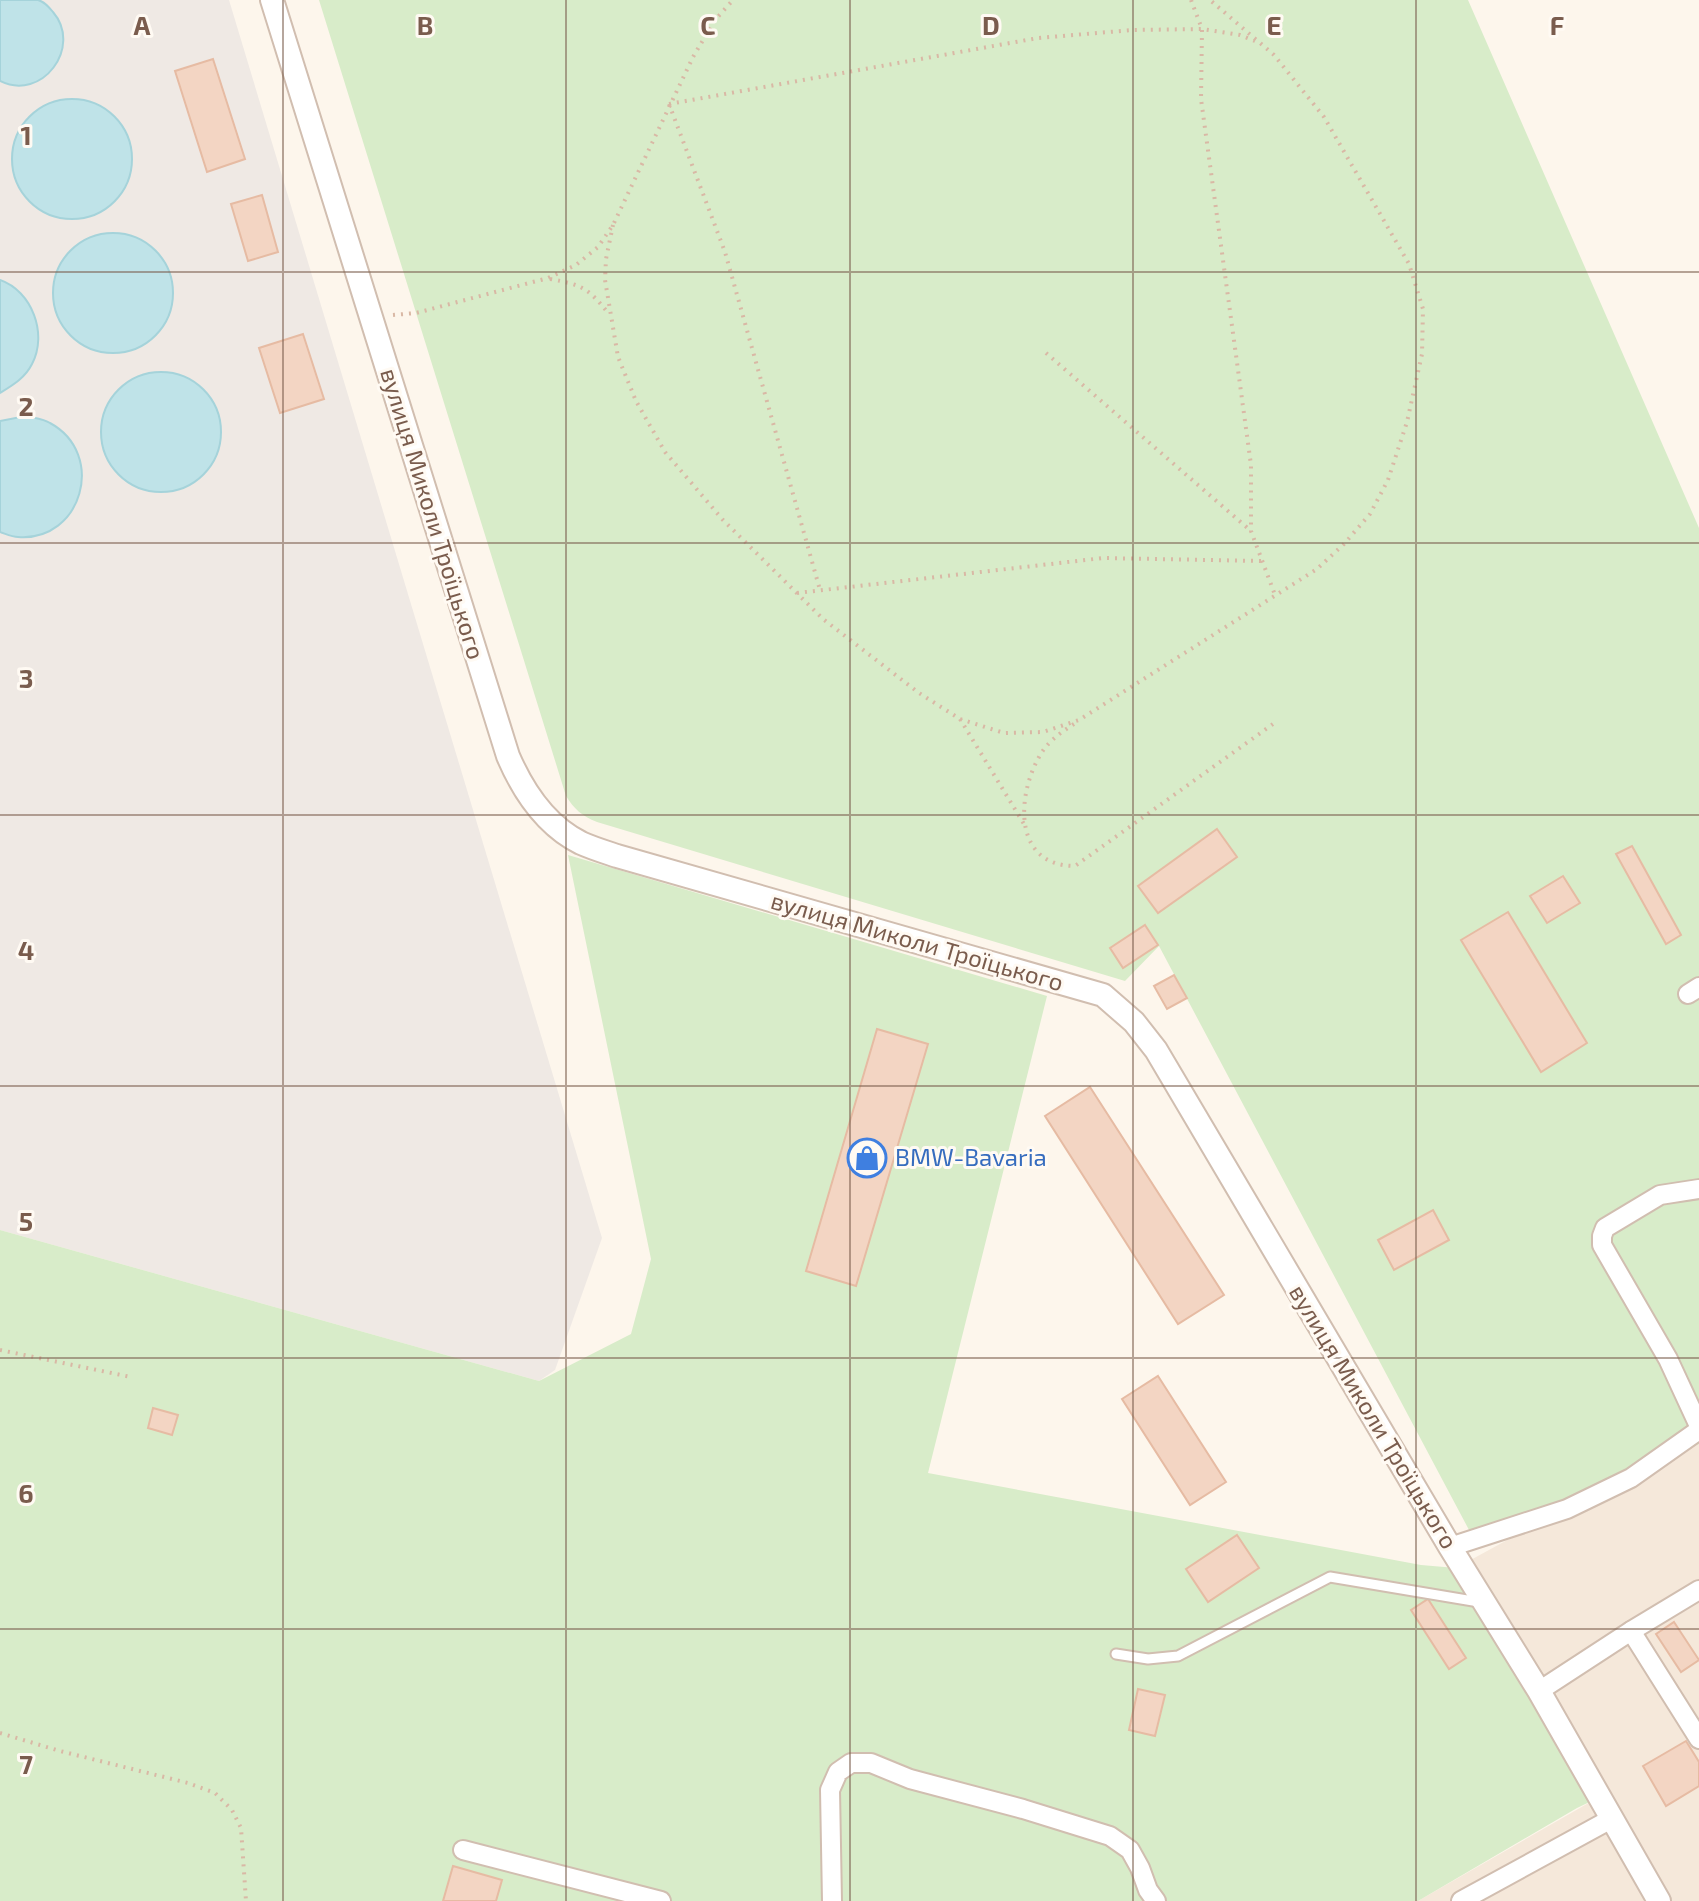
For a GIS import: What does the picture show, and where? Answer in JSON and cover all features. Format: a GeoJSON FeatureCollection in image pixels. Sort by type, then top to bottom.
{"type":"FeatureCollection","features":[{"type":"Feature","properties":{"kind":"street","name":"вулиця Миколи Троїцького"},"geometry":{"type":"LineString","coordinates":[[272,0],[508,756],[533,801],[552,823],[580,842],[617,856],[1103,995],[1134,1022],[1156,1050],[1450,1547],[1539,1691],[1659,1901]]}},
{"type":"Feature","properties":{"kind":"street"},"geometry":{"type":"LineString","coordinates":[[1450,1547],[1567,1509],[1631,1478],[1699,1428],[1668,1359],[1602,1245],[1605,1228],[1660,1195],[1699,1189]]}},
{"type":"Feature","properties":{"kind":"street"},"geometry":{"type":"LineString","coordinates":[[1539,1691],[1699,1590]]}},
{"type":"Feature","properties":{"kind":"street"},"geometry":{"type":"LineString","coordinates":[[1631,1631],[1699,1739]]}},
{"type":"Feature","properties":{"kind":"street"},"geometry":{"type":"LineString","coordinates":[[832,1901],[830,1790],[838,1772],[851,1763],[871,1763],[910,1779],[1110,1836],[1130,1850],[1156,1901]]}},
{"type":"Feature","properties":{"kind":"street"},"geometry":{"type":"LineString","coordinates":[[1461,1901],[1611,1819]]}},
{"type":"Feature","properties":{"kind":"street"},"geometry":{"type":"LineString","coordinates":[[463,1850],[661,1901]]}},
{"type":"Feature","properties":{"kind":"lane"},"geometry":{"type":"LineString","coordinates":[[1116,1654],[1148,1659],[1178,1656],[1330,1577],[1485,1603]]}},
{"type":"Feature","properties":{"kind":"path"},"geometry":{"type":"LineString","coordinates":[[371,318],[416,313],[548,278],[576,265],[598,247],[613,225],[693,57],[715,20],[733,0]]}},
{"type":"Feature","properties":{"kind":"path"},"geometry":{"type":"LineString","coordinates":[[1191,0],[1202,29],[1201,99],[1251,465],[1251,531],[1275,595]]}},
{"type":"Feature","properties":{"kind":"path"},"geometry":{"type":"LineString","coordinates":[[1025,826],[1023,806],[1028,781],[1050,741],[1317,569],[1370,514],[1388,480],[1407,422],[1422,354],[1423,309],[1409,264],[1324,117],[1274,55],[1210,0]]}},
{"type":"Feature","properties":{"kind":"path"},"geometry":{"type":"LineString","coordinates":[[669,104],[1038,38],[1133,30],[1202,29],[1240,35],[1258,42]]}},
{"type":"Feature","properties":{"kind":"path"},"geometry":{"type":"LineString","coordinates":[[669,104],[725,252],[820,590]]}},
{"type":"Feature","properties":{"kind":"path"},"geometry":{"type":"LineString","coordinates":[[613,225],[605,280],[618,357],[636,401],[665,452],[723,520],[823,619],[907,684],[960,719],[1004,733],[1043,732],[1079,720]]}},
{"type":"Feature","properties":{"kind":"path"},"geometry":{"type":"LineString","coordinates":[[548,278],[575,283],[592,293],[610,315]]}},
{"type":"Feature","properties":{"kind":"path"},"geometry":{"type":"LineString","coordinates":[[1046,353],[1251,531]]}},
{"type":"Feature","properties":{"kind":"path"},"geometry":{"type":"LineString","coordinates":[[797,593],[1103,558],[1262,561]]}},
{"type":"Feature","properties":{"kind":"path"},"geometry":{"type":"LineString","coordinates":[[960,719],[1025,826],[1033,845],[1043,857],[1059,866],[1075,866],[1273,724]]}},
{"type":"Feature","properties":{"kind":"path"},"geometry":{"type":"LineString","coordinates":[[0,1350],[131,1377]]}},
{"type":"Feature","properties":{"kind":"path"},"geometry":{"type":"LineString","coordinates":[[0,1733],[215,1793],[232,1810],[241,1828],[246,1901]]}},
{"type":"Feature","properties":{"kind":"shaded area"},"geometry":{"type":"Polygon","coordinates":[[[0,0],[229,0],[602,1238],[555,1370],[539,1381],[0,1230],[0,0]]]}},
{"type":"Feature","properties":{"kind":"shaded area"},"geometry":{"type":"Polygon","coordinates":[[[1699,1435],[1699,1901],[1418,1901],[1599,1797],[1456,1568],[1699,1435]]]}},
{"type":"Feature","properties":{"kind":"green space"},"geometry":{"type":"Polygon","coordinates":[[[319,0],[1468,0],[1699,528],[1699,1444],[1477,1545],[1159,946],[1125,981],[597,822],[575,808],[566,796],[319,0]]]}},
{"type":"Feature","properties":{"kind":"green space"},"geometry":{"type":"Polygon","coordinates":[[[568,855],[1047,996],[928,1473],[1421,1565],[1456,1568],[1600,1797],[1418,1901],[0,1901],[0,1230],[539,1381],[631,1334],[651,1259],[568,855]]]}},
{"type":"Feature","properties":{"kind":"water"},"geometry":{"type":"Polygon","coordinates":[[[0,0],[38,0],[47,5],[61,26],[63,40],[54,68],[30,84],[16,86],[0,81],[0,0]]]}},
{"type":"Feature","properties":{"kind":"water"},"geometry":{"type":"Polygon","coordinates":[[[72,99],[95,104],[114,117],[127,136],[132,159],[127,182],[114,201],[95,214],[72,219],[49,214],[30,201],[17,182],[12,159],[17,136],[30,117],[49,104],[72,99]]]}},
{"type":"Feature","properties":{"kind":"water"},"geometry":{"type":"Polygon","coordinates":[[[113,233],[136,238],[155,251],[168,270],[173,293],[168,316],[155,335],[136,348],[113,353],[90,348],[71,335],[58,316],[53,293],[58,270],[71,251],[90,238],[113,233]]]}},
{"type":"Feature","properties":{"kind":"water"},"geometry":{"type":"Polygon","coordinates":[[[0,280],[21,294],[28,304],[34,315],[38,340],[37,352],[29,369],[0,393],[0,280]]]}},
{"type":"Feature","properties":{"kind":"water"},"geometry":{"type":"Polygon","coordinates":[[[161,372],[184,377],[203,390],[216,409],[221,432],[216,455],[203,474],[184,487],[161,492],[138,487],[119,474],[106,455],[101,432],[106,409],[119,390],[138,377],[161,372]]]}},
{"type":"Feature","properties":{"kind":"water"},"geometry":{"type":"Polygon","coordinates":[[[26,416],[48,422],[68,437],[78,455],[82,474],[79,494],[71,511],[58,526],[40,535],[16,537],[0,532],[0,421],[26,416]]]}},
{"type":"Feature","properties":{"kind":"building"},"geometry":{"type":"Polygon","coordinates":[[[213,59],[245,159],[207,172],[175,71],[213,59]]]}},
{"type":"Feature","properties":{"kind":"building"},"geometry":{"type":"Polygon","coordinates":[[[262,195],[278,252],[248,261],[231,204],[262,195]]]}},
{"type":"Feature","properties":{"kind":"building"},"geometry":{"type":"Polygon","coordinates":[[[303,334],[324,399],[280,413],[259,348],[303,334]]]}},
{"type":"Feature","properties":{"kind":"building"},"geometry":{"type":"Polygon","coordinates":[[[1217,829],[1237,857],[1158,913],[1138,886],[1217,829]]]}},
{"type":"Feature","properties":{"kind":"building"},"geometry":{"type":"Polygon","coordinates":[[[1632,846],[1681,935],[1666,944],[1616,854],[1632,846]]]}},
{"type":"Feature","properties":{"kind":"building"},"geometry":{"type":"Polygon","coordinates":[[[1563,876],[1580,903],[1547,923],[1530,896],[1563,876]]]}},
{"type":"Feature","properties":{"kind":"building"},"geometry":{"type":"Polygon","coordinates":[[[1508,912],[1587,1043],[1541,1072],[1461,940],[1508,912]]]}},
{"type":"Feature","properties":{"kind":"building"},"geometry":{"type":"Polygon","coordinates":[[[1145,925],[1158,945],[1123,968],[1110,948],[1145,925]]]}},
{"type":"Feature","properties":{"kind":"building"},"geometry":{"type":"Polygon","coordinates":[[[1174,975],[1187,998],[1167,1009],[1154,986],[1174,975]]]}},
{"type":"Feature","properties":{"kind":"building","name":"BMW-Bavaria"},"geometry":{"type":"Polygon","coordinates":[[[877,1029],[928,1044],[856,1286],[806,1271],[877,1029]]]}},
{"type":"Feature","properties":{"kind":"building"},"geometry":{"type":"Polygon","coordinates":[[[1090,1087],[1224,1295],[1178,1324],[1045,1116],[1090,1087]]]}},
{"type":"Feature","properties":{"kind":"building"},"geometry":{"type":"Polygon","coordinates":[[[1433,1210],[1449,1240],[1394,1270],[1378,1240],[1433,1210]]]}},
{"type":"Feature","properties":{"kind":"building"},"geometry":{"type":"Polygon","coordinates":[[[1158,1376],[1226,1482],[1190,1505],[1122,1399],[1158,1376]]]}},
{"type":"Feature","properties":{"kind":"building"},"geometry":{"type":"Polygon","coordinates":[[[153,1408],[178,1415],[172,1435],[148,1428],[153,1408]]]}},
{"type":"Feature","properties":{"kind":"building"},"geometry":{"type":"Polygon","coordinates":[[[1237,1535],[1259,1568],[1208,1602],[1186,1569],[1237,1535]]]}},
{"type":"Feature","properties":{"kind":"building"},"geometry":{"type":"Polygon","coordinates":[[[1428,1599],[1466,1658],[1449,1669],[1411,1610],[1428,1599]]]}},
{"type":"Feature","properties":{"kind":"building"},"geometry":{"type":"Polygon","coordinates":[[[1674,1622],[1699,1660],[1681,1672],[1656,1634],[1674,1622]]]}},
{"type":"Feature","properties":{"kind":"building"},"geometry":{"type":"Polygon","coordinates":[[[1138,1689],[1165,1695],[1155,1736],[1129,1730],[1138,1689]]]}},
{"type":"Feature","properties":{"kind":"building"},"geometry":{"type":"Polygon","coordinates":[[[1686,1741],[1699,1762],[1699,1786],[1666,1806],[1643,1766],[1686,1741]]]}},
{"type":"Feature","properties":{"kind":"building"},"geometry":{"type":"Polygon","coordinates":[[[453,1866],[502,1880],[496,1901],[443,1901],[453,1866]]]}},
{"type":"Feature","properties":{"kind":"place","name":"BMW-Bavaria"},"geometry":{"type":"Point","coordinates":[867,1158]}}]}
